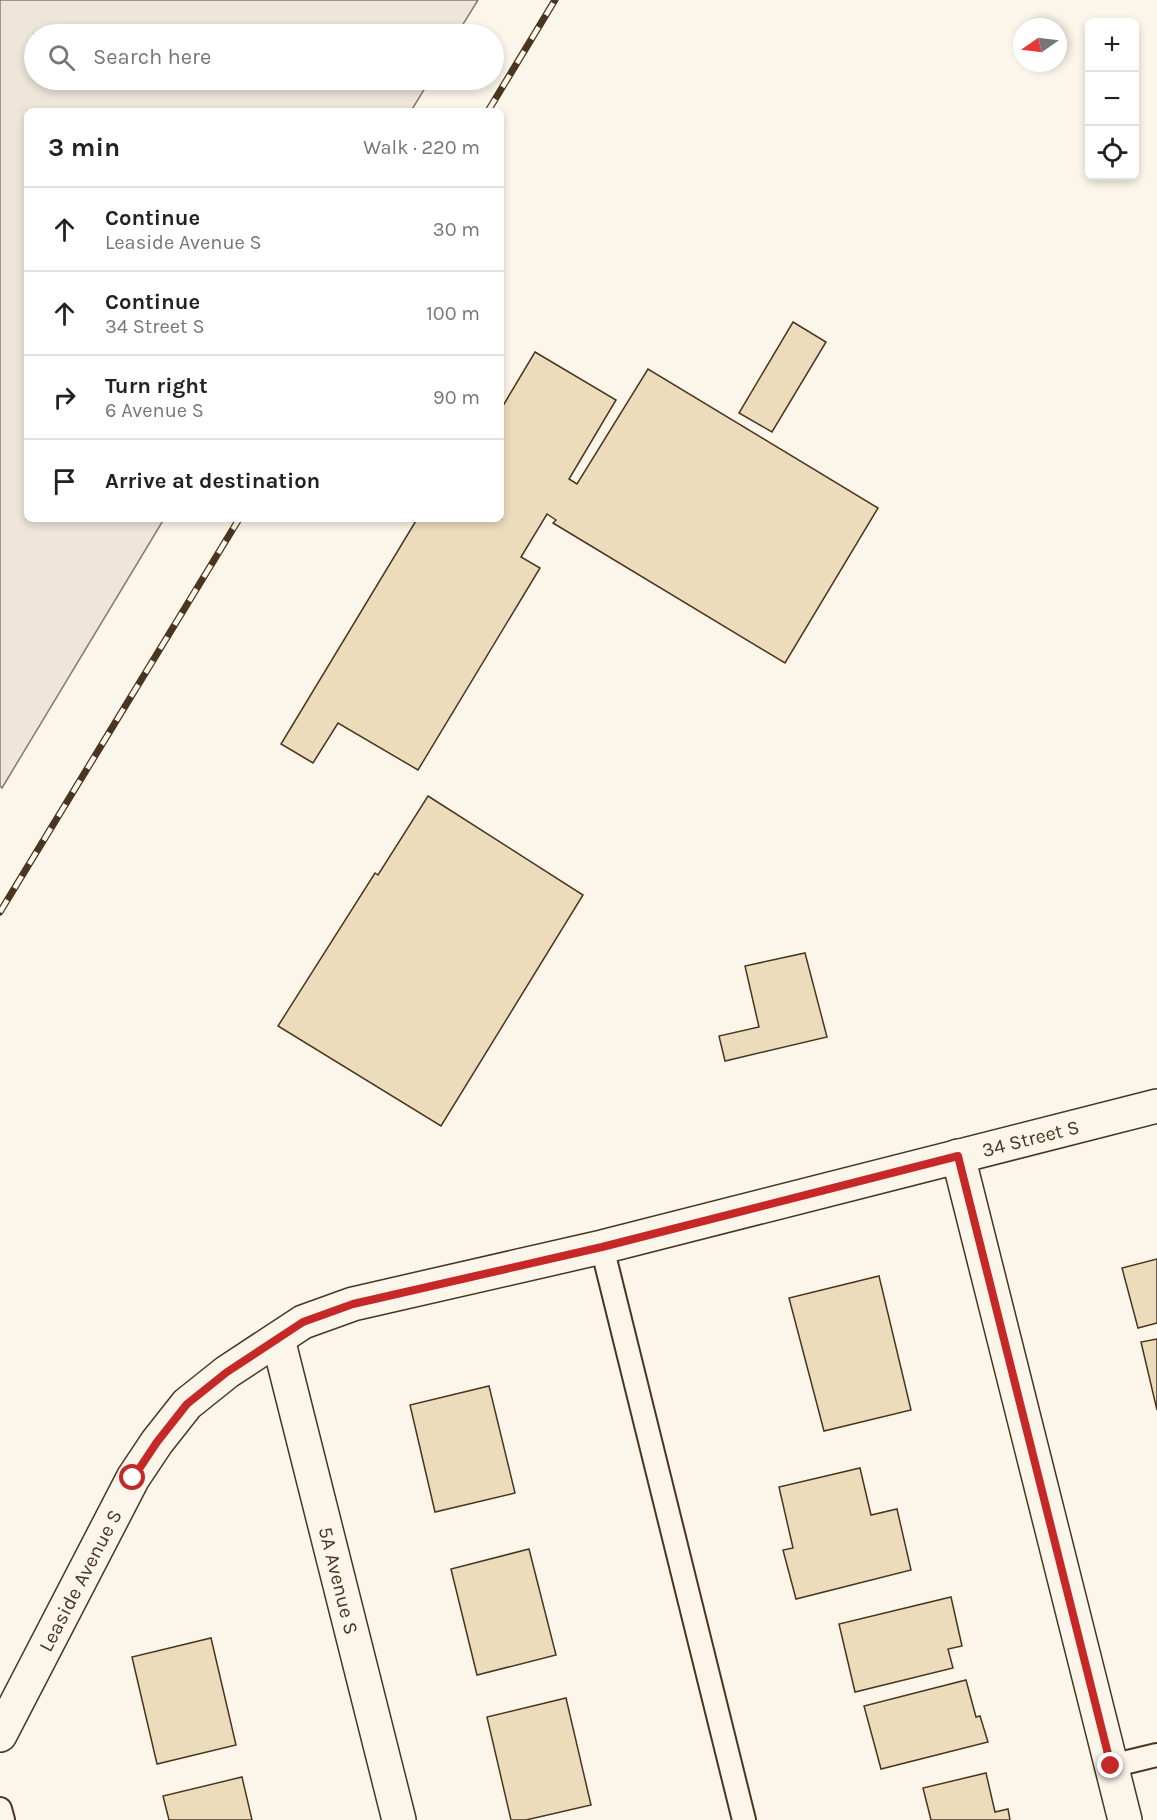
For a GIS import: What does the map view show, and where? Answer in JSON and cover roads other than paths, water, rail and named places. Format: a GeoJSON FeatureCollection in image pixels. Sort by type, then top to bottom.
{"type":"FeatureCollection","features":[{"type":"Feature","properties":{"kind":"street","name":"34 Street S"},"geometry":{"type":"LineString","coordinates":[[278,1339],[303,1322],[353,1304],[602,1247],[1157,1106]]}},
{"type":"Feature","properties":{"kind":"street"},"geometry":{"type":"LineString","coordinates":[[958,1156],[1125,1820]]}},
{"type":"Feature","properties":{"kind":"street","name":"Leaside Avenue S"},"geometry":{"type":"LineString","coordinates":[[0,1735],[133,1478],[157,1442],[187,1404],[227,1372],[278,1339]]}},
{"type":"Feature","properties":{"kind":"street","name":"5A Avenue S"},"geometry":{"type":"LineString","coordinates":[[278,1339],[399,1820]]}},
{"type":"Feature","properties":{"kind":"lane"},"geometry":{"type":"LineString","coordinates":[[602,1247],[744,1820]]}},
{"type":"Feature","properties":{"kind":"lane"},"geometry":{"type":"LineString","coordinates":[[1111,1766],[1157,1755]]}},
{"type":"Feature","properties":{"kind":"lane"},"geometry":{"type":"LineString","coordinates":[[0,1809],[3,1820]]}},
{"type":"Feature","properties":{"kind":"railway"},"geometry":{"type":"LineString","coordinates":[[504,84],[555,0]]}},
{"type":"Feature","properties":{"kind":"railway"},"geometry":{"type":"LineString","coordinates":[[490,108],[501,90]]}},
{"type":"Feature","properties":{"kind":"railway"},"geometry":{"type":"LineString","coordinates":[[0,912],[237,522]]}}]}
